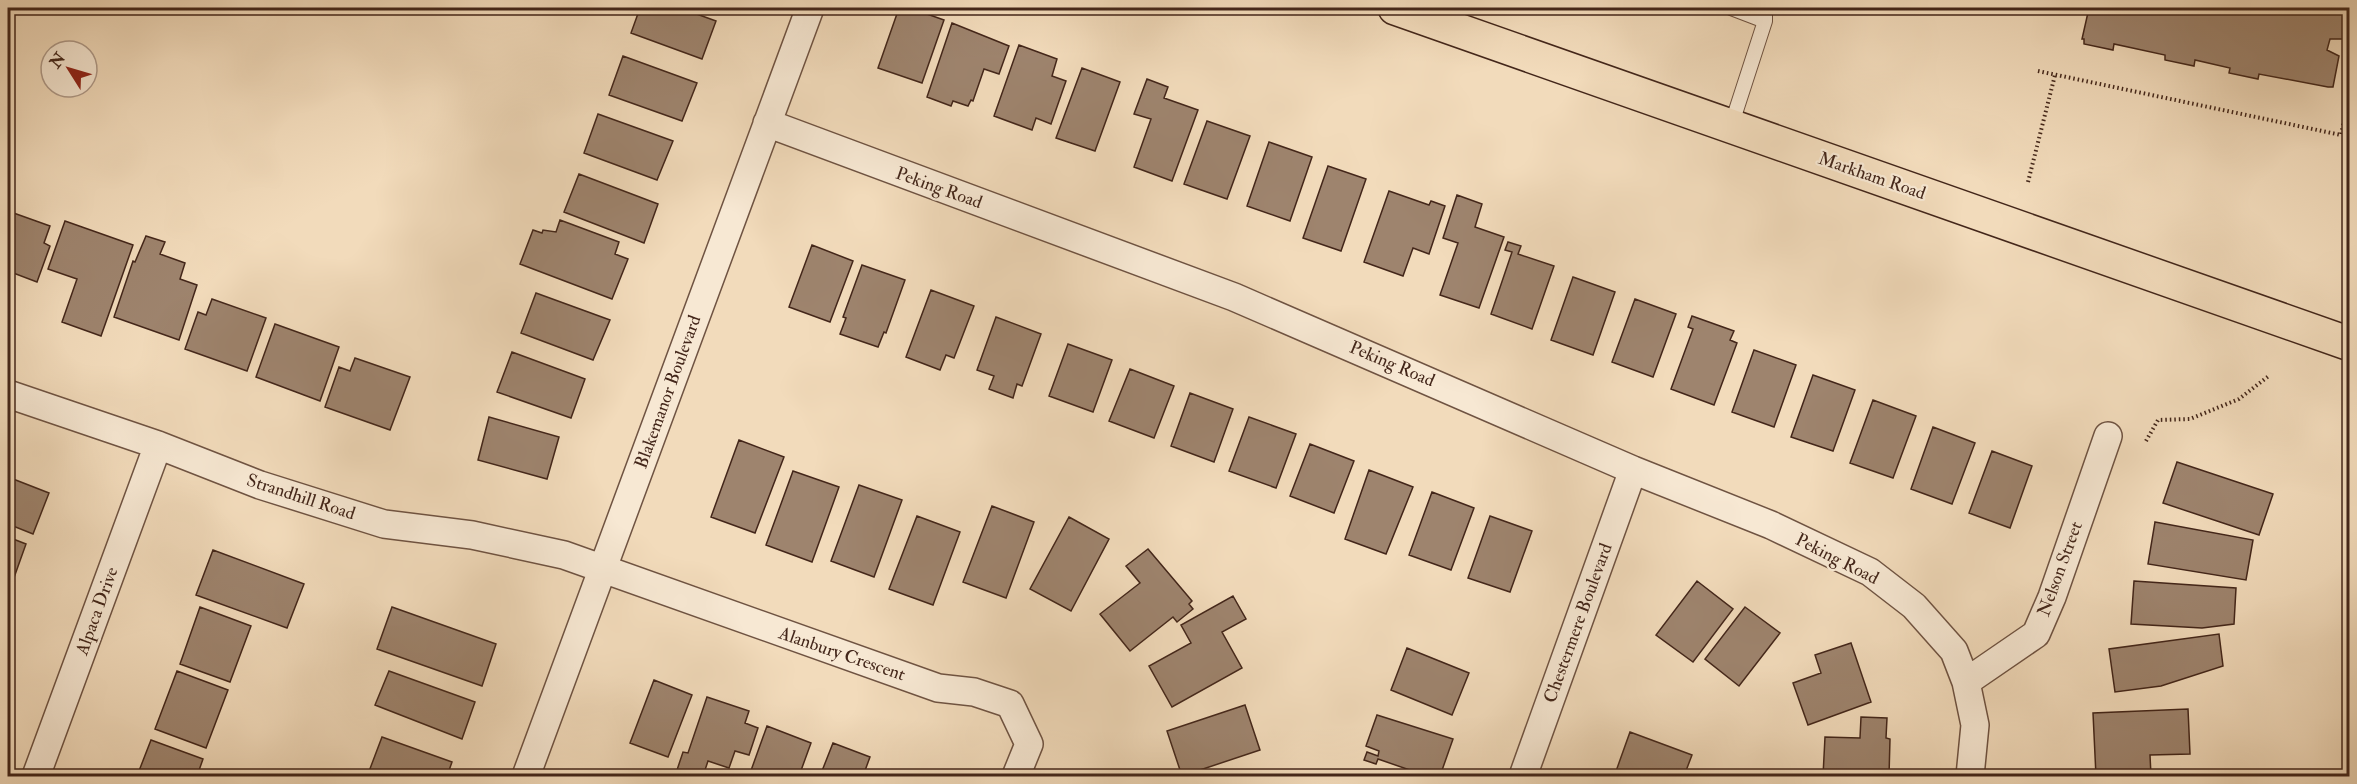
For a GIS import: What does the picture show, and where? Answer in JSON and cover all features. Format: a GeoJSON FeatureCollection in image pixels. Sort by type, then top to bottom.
{"type":"FeatureCollection","features":[{"type":"Feature","properties":{"kind":"main road","name":"Markham Road"},"geometry":{"type":"LineString","coordinates":[[1395,8],[2349,344]]}},
{"type":"Feature","properties":{"kind":"street","name":"Blakemanor Boulevard"},"geometry":{"type":"LineString","coordinates":[[526,777],[810,8]]}},
{"type":"Feature","properties":{"kind":"street","name":"Peking Road"},"geometry":{"type":"LineString","coordinates":[[767,123],[1234,297],[1634,470],[1771,525],[1870,572],[1914,606],[1954,651],[1966,682]]}},
{"type":"Feature","properties":{"kind":"street","name":"Strandhill Road"},"geometry":{"type":"LineString","coordinates":[[8,394],[158,445],[260,484],[384,524],[472,535],[564,555],[603,567]]}},
{"type":"Feature","properties":{"kind":"street","name":"Nelson Street"},"geometry":{"type":"LineString","coordinates":[[1966,682],[2036,634],[2052,597],[2108,436]]}},
{"type":"Feature","properties":{"kind":"street","name":"Alpaca Drive"},"geometry":{"type":"LineString","coordinates":[[36,777],[158,445]]}},
{"type":"Feature","properties":{"kind":"street","name":"Chestermere Boulevard"},"geometry":{"type":"LineString","coordinates":[[1523,777],[1634,470]]}},
{"type":"Feature","properties":{"kind":"street","name":"Alanbury Crescent"},"geometry":{"type":"LineString","coordinates":[[603,567],[938,688],[974,692],[1010,704],[1029,744],[1016,777]]}},
{"type":"Feature","properties":{"kind":"street"},"geometry":{"type":"LineString","coordinates":[[1966,682],[1975,725],[1970,777]]}},
{"type":"Feature","properties":{"kind":"lane"},"geometry":{"type":"LineString","coordinates":[[1731,8],[1765,14],[1731,127]]}},
{"type":"Feature","properties":{"kind":"path"},"geometry":{"type":"LineString","coordinates":[[2038,71],[2341,135],[2349,92]]}},
{"type":"Feature","properties":{"kind":"path"},"geometry":{"type":"LineString","coordinates":[[2028,182],[2055,75]]}},
{"type":"Feature","properties":{"kind":"path"},"geometry":{"type":"LineString","coordinates":[[2146,441],[2158,420],[2190,419],[2239,399],[2270,375]]}},
{"type":"Feature","properties":{"kind":"building"},"geometry":{"type":"Polygon","coordinates":[[[640,8],[680,8],[716,21],[702,59],[631,33],[640,8]]]}},
{"type":"Feature","properties":{"kind":"building"},"geometry":{"type":"Polygon","coordinates":[[[899,8],[910,8],[944,20],[922,83],[878,68],[899,8]]]}},
{"type":"Feature","properties":{"kind":"building"},"geometry":{"type":"Polygon","coordinates":[[[2089,8],[2344,8],[2349,10],[2343,39],[2330,39],[2327,50],[2339,56],[2333,87],[2328,87],[2259,74],[2258,79],[2229,73],[2230,68],[2195,60],[2194,66],[2165,60],[2165,55],[2114,44],[2113,50],[2084,44],[2084,39],[2082,39],[2089,8]]]}},
{"type":"Feature","properties":{"kind":"building"},"geometry":{"type":"Polygon","coordinates":[[[952,23],[1009,46],[999,74],[984,69],[973,101],[971,100],[968,106],[953,101],[951,106],[927,97],[952,23]]]}},
{"type":"Feature","properties":{"kind":"building"},"geometry":{"type":"Polygon","coordinates":[[[1019,45],[1057,59],[1052,76],[1066,81],[1051,124],[1036,118],[1032,130],[994,116],[1019,45]]]}},
{"type":"Feature","properties":{"kind":"building"},"geometry":{"type":"Polygon","coordinates":[[[623,56],[697,83],[682,121],[609,95],[623,56]]]}},
{"type":"Feature","properties":{"kind":"building"},"geometry":{"type":"Polygon","coordinates":[[[1082,68],[1120,82],[1095,151],[1056,138],[1082,68]]]}},
{"type":"Feature","properties":{"kind":"building"},"geometry":{"type":"Polygon","coordinates":[[[1147,79],[1168,87],[1164,98],[1198,110],[1172,181],[1134,167],[1151,119],[1134,114],[1147,79]]]}},
{"type":"Feature","properties":{"kind":"building"},"geometry":{"type":"Polygon","coordinates":[[[598,114],[673,141],[657,180],[584,153],[598,114]]]}},
{"type":"Feature","properties":{"kind":"building"},"geometry":{"type":"Polygon","coordinates":[[[1207,121],[1250,136],[1227,199],[1184,184],[1207,121]]]}},
{"type":"Feature","properties":{"kind":"building"},"geometry":{"type":"Polygon","coordinates":[[[1269,142],[1312,157],[1290,221],[1247,206],[1269,142]]]}},
{"type":"Feature","properties":{"kind":"building"},"geometry":{"type":"Polygon","coordinates":[[[1328,166],[1366,179],[1341,251],[1303,238],[1328,166]]]}},
{"type":"Feature","properties":{"kind":"building"},"geometry":{"type":"Polygon","coordinates":[[[579,174],[658,204],[644,243],[564,212],[579,174]]]}},
{"type":"Feature","properties":{"kind":"building"},"geometry":{"type":"Polygon","coordinates":[[[1389,191],[1429,205],[1431,201],[1445,206],[1429,254],[1413,248],[1403,276],[1364,262],[1389,191]]]}},
{"type":"Feature","properties":{"kind":"building"},"geometry":{"type":"Polygon","coordinates":[[[1457,195],[1482,204],[1475,227],[1504,237],[1479,308],[1440,295],[1458,243],[1443,238],[1457,195]]]}},
{"type":"Feature","properties":{"kind":"building"},"geometry":{"type":"Polygon","coordinates":[[[8,211],[50,226],[44,243],[50,246],[37,282],[8,271],[8,211]]]}},
{"type":"Feature","properties":{"kind":"building"},"geometry":{"type":"Polygon","coordinates":[[[560,220],[619,242],[615,254],[628,259],[612,299],[520,264],[533,230],[542,233],[543,230],[556,232],[560,220]]]}},
{"type":"Feature","properties":{"kind":"building"},"geometry":{"type":"Polygon","coordinates":[[[65,221],[133,245],[101,336],[62,322],[77,279],[48,269],[65,221]]]}},
{"type":"Feature","properties":{"kind":"building"},"geometry":{"type":"Polygon","coordinates":[[[146,236],[165,242],[160,254],[185,263],[180,279],[197,285],[179,340],[114,317],[133,261],[135,262],[146,236]]]}},
{"type":"Feature","properties":{"kind":"building"},"geometry":{"type":"Polygon","coordinates":[[[1508,242],[1521,246],[1518,254],[1554,266],[1532,329],[1491,314],[1512,252],[1505,250],[1508,242]]]}},
{"type":"Feature","properties":{"kind":"building"},"geometry":{"type":"Polygon","coordinates":[[[812,245],[853,261],[830,322],[789,307],[812,245]]]}},
{"type":"Feature","properties":{"kind":"building"},"geometry":{"type":"Polygon","coordinates":[[[862,265],[905,280],[886,333],[884,332],[878,347],[840,334],[846,318],[843,317],[862,265]]]}},
{"type":"Feature","properties":{"kind":"building"},"geometry":{"type":"Polygon","coordinates":[[[1573,277],[1615,292],[1593,355],[1551,340],[1573,277]]]}},
{"type":"Feature","properties":{"kind":"building"},"geometry":{"type":"Polygon","coordinates":[[[931,290],[974,306],[954,358],[946,355],[940,370],[906,357],[931,290]]]}},
{"type":"Feature","properties":{"kind":"building"},"geometry":{"type":"Polygon","coordinates":[[[536,293],[610,320],[593,360],[521,333],[536,293]]]}},
{"type":"Feature","properties":{"kind":"building"},"geometry":{"type":"Polygon","coordinates":[[[212,299],[266,318],[247,371],[185,349],[198,312],[206,315],[212,299]]]}},
{"type":"Feature","properties":{"kind":"building"},"geometry":{"type":"Polygon","coordinates":[[[1635,299],[1676,314],[1653,377],[1612,362],[1635,299]]]}},
{"type":"Feature","properties":{"kind":"building"},"geometry":{"type":"Polygon","coordinates":[[[1692,316],[1734,331],[1730,340],[1737,343],[1714,405],[1671,389],[1693,329],[1688,327],[1692,316]]]}},
{"type":"Feature","properties":{"kind":"building"},"geometry":{"type":"Polygon","coordinates":[[[996,317],[1041,334],[1022,386],[1017,384],[1013,398],[989,389],[994,376],[977,370],[996,317]]]}},
{"type":"Feature","properties":{"kind":"building"},"geometry":{"type":"Polygon","coordinates":[[[275,324],[339,347],[320,401],[256,377],[275,324]]]}},
{"type":"Feature","properties":{"kind":"building"},"geometry":{"type":"Polygon","coordinates":[[[1068,344],[1112,360],[1093,412],[1049,396],[1068,344]]]}},
{"type":"Feature","properties":{"kind":"building"},"geometry":{"type":"Polygon","coordinates":[[[1754,350],[1796,365],[1774,427],[1732,412],[1754,350]]]}},
{"type":"Feature","properties":{"kind":"building"},"geometry":{"type":"Polygon","coordinates":[[[512,352],[585,379],[571,418],[497,392],[512,352]]]}},
{"type":"Feature","properties":{"kind":"building"},"geometry":{"type":"Polygon","coordinates":[[[355,358],[410,377],[390,430],[325,407],[339,367],[350,371],[355,358]]]}},
{"type":"Feature","properties":{"kind":"building"},"geometry":{"type":"Polygon","coordinates":[[[1130,369],[1174,386],[1154,438],[1109,421],[1130,369]]]}},
{"type":"Feature","properties":{"kind":"building"},"geometry":{"type":"Polygon","coordinates":[[[1813,375],[1855,390],[1833,451],[1791,437],[1813,375]]]}},
{"type":"Feature","properties":{"kind":"building"},"geometry":{"type":"Polygon","coordinates":[[[1190,393],[1233,409],[1214,462],[1171,446],[1190,393]]]}},
{"type":"Feature","properties":{"kind":"building"},"geometry":{"type":"Polygon","coordinates":[[[1873,400],[1916,416],[1893,478],[1850,463],[1873,400]]]}},
{"type":"Feature","properties":{"kind":"building"},"geometry":{"type":"Polygon","coordinates":[[[489,417],[559,437],[547,479],[478,460],[489,417]]]}},
{"type":"Feature","properties":{"kind":"building"},"geometry":{"type":"Polygon","coordinates":[[[1249,417],[1296,434],[1276,488],[1229,471],[1249,417]]]}},
{"type":"Feature","properties":{"kind":"building"},"geometry":{"type":"Polygon","coordinates":[[[1933,427],[1975,443],[1952,504],[1911,489],[1933,427]]]}},
{"type":"Feature","properties":{"kind":"building"},"geometry":{"type":"Polygon","coordinates":[[[739,440],[784,457],[755,533],[711,517],[739,440]]]}},
{"type":"Feature","properties":{"kind":"building"},"geometry":{"type":"Polygon","coordinates":[[[1310,444],[1354,461],[1334,513],[1290,496],[1310,444]]]}},
{"type":"Feature","properties":{"kind":"building"},"geometry":{"type":"Polygon","coordinates":[[[1992,451],[2032,466],[2010,528],[1969,513],[1992,451]]]}},
{"type":"Feature","properties":{"kind":"building"},"geometry":{"type":"Polygon","coordinates":[[[2177,462],[2273,494],[2259,535],[2163,503],[2177,462]]]}},
{"type":"Feature","properties":{"kind":"building"},"geometry":{"type":"Polygon","coordinates":[[[1369,470],[1413,487],[1386,554],[1345,539],[1369,470]]]}},
{"type":"Feature","properties":{"kind":"building"},"geometry":{"type":"Polygon","coordinates":[[[793,471],[839,487],[812,562],[766,545],[793,471]]]}},
{"type":"Feature","properties":{"kind":"building"},"geometry":{"type":"Polygon","coordinates":[[[8,477],[49,493],[33,534],[8,524],[8,477]]]}},
{"type":"Feature","properties":{"kind":"building"},"geometry":{"type":"Polygon","coordinates":[[[859,485],[902,500],[874,577],[831,561],[859,485]]]}},
{"type":"Feature","properties":{"kind":"building"},"geometry":{"type":"Polygon","coordinates":[[[1432,492],[1474,508],[1451,570],[1409,555],[1432,492]]]}},
{"type":"Feature","properties":{"kind":"building"},"geometry":{"type":"Polygon","coordinates":[[[992,506],[1034,522],[1006,598],[963,582],[992,506]]]}},
{"type":"Feature","properties":{"kind":"building"},"geometry":{"type":"Polygon","coordinates":[[[917,516],[960,532],[933,605],[889,589],[917,516]]]}},
{"type":"Feature","properties":{"kind":"building"},"geometry":{"type":"Polygon","coordinates":[[[1490,516],[1532,531],[1510,592],[1468,578],[1490,516]]]}},
{"type":"Feature","properties":{"kind":"building"},"geometry":{"type":"Polygon","coordinates":[[[1069,517],[1109,539],[1071,611],[1030,589],[1069,517]]]}},
{"type":"Feature","properties":{"kind":"building"},"geometry":{"type":"Polygon","coordinates":[[[2155,522],[2253,540],[2246,580],[2148,564],[2155,522]]]}},
{"type":"Feature","properties":{"kind":"building"},"geometry":{"type":"Polygon","coordinates":[[[8,537],[26,544],[11,586],[8,585],[8,537]]]}},
{"type":"Feature","properties":{"kind":"building"},"geometry":{"type":"Polygon","coordinates":[[[1148,549],[1192,601],[1189,604],[1193,609],[1177,622],[1173,617],[1130,651],[1100,614],[1140,583],[1126,566],[1148,549]]]}},
{"type":"Feature","properties":{"kind":"building"},"geometry":{"type":"Polygon","coordinates":[[[213,550],[304,584],[287,628],[196,595],[213,550]]]}},
{"type":"Feature","properties":{"kind":"building"},"geometry":{"type":"Polygon","coordinates":[[[1697,581],[1733,609],[1693,662],[1656,635],[1697,581]]]}},
{"type":"Feature","properties":{"kind":"building"},"geometry":{"type":"Polygon","coordinates":[[[2134,581],[2236,588],[2234,624],[2202,628],[2131,624],[2134,581]]]}},
{"type":"Feature","properties":{"kind":"building"},"geometry":{"type":"Polygon","coordinates":[[[1233,596],[1246,619],[1222,632],[1242,668],[1172,707],[1149,666],[1191,643],[1181,625],[1233,596]]]}},
{"type":"Feature","properties":{"kind":"building"},"geometry":{"type":"Polygon","coordinates":[[[200,607],[251,626],[230,682],[180,664],[200,607]]]}},
{"type":"Feature","properties":{"kind":"building"},"geometry":{"type":"Polygon","coordinates":[[[392,607],[496,644],[482,686],[377,649],[392,607]]]}},
{"type":"Feature","properties":{"kind":"building"},"geometry":{"type":"Polygon","coordinates":[[[1745,607],[1780,633],[1739,686],[1705,659],[1745,607]]]}},
{"type":"Feature","properties":{"kind":"building"},"geometry":{"type":"Polygon","coordinates":[[[2219,634],[2223,666],[2161,686],[2115,692],[2109,649],[2219,634]]]}},
{"type":"Feature","properties":{"kind":"building"},"geometry":{"type":"Polygon","coordinates":[[[1851,643],[1871,702],[1808,725],[1793,683],[1821,673],[1815,655],[1851,643]]]}},
{"type":"Feature","properties":{"kind":"building"},"geometry":{"type":"Polygon","coordinates":[[[1407,648],[1469,673],[1452,715],[1391,690],[1407,648]]]}},
{"type":"Feature","properties":{"kind":"building"},"geometry":{"type":"Polygon","coordinates":[[[177,671],[228,690],[206,748],[155,729],[177,671]]]}},
{"type":"Feature","properties":{"kind":"building"},"geometry":{"type":"Polygon","coordinates":[[[389,671],[475,702],[462,739],[375,705],[389,671]]]}},
{"type":"Feature","properties":{"kind":"building"},"geometry":{"type":"Polygon","coordinates":[[[654,680],[692,695],[668,757],[630,743],[654,680]]]}},
{"type":"Feature","properties":{"kind":"building"},"geometry":{"type":"Polygon","coordinates":[[[707,697],[749,711],[745,723],[758,728],[749,755],[735,751],[729,768],[708,761],[703,776],[675,776],[683,752],[688,753],[707,697]]]}},
{"type":"Feature","properties":{"kind":"building"},"geometry":{"type":"Polygon","coordinates":[[[1245,705],[1260,750],[1182,776],[1167,731],[1245,705]]]}},
{"type":"Feature","properties":{"kind":"building"},"geometry":{"type":"Polygon","coordinates":[[[2188,709],[2190,754],[2150,755],[2151,776],[2096,776],[2093,713],[2188,709]]]}},
{"type":"Feature","properties":{"kind":"building"},"geometry":{"type":"Polygon","coordinates":[[[1377,715],[1453,739],[1440,776],[1427,776],[1378,759],[1376,764],[1364,760],[1367,752],[1378,756],[1379,751],[1366,746],[1377,715]]]}},
{"type":"Feature","properties":{"kind":"building"},"geometry":{"type":"Polygon","coordinates":[[[1861,717],[1887,718],[1886,738],[1890,739],[1889,776],[1823,776],[1825,737],[1860,738],[1861,717]]]}},
{"type":"Feature","properties":{"kind":"building"},"geometry":{"type":"Polygon","coordinates":[[[767,726],[811,743],[799,776],[749,776],[767,726]]]}},
{"type":"Feature","properties":{"kind":"building"},"geometry":{"type":"Polygon","coordinates":[[[1630,732],[1692,755],[1684,776],[1615,774],[1630,732]]]}},
{"type":"Feature","properties":{"kind":"building"},"geometry":{"type":"Polygon","coordinates":[[[382,737],[452,762],[447,776],[368,774],[382,737]]]}},
{"type":"Feature","properties":{"kind":"building"},"geometry":{"type":"Polygon","coordinates":[[[151,740],[203,759],[197,776],[137,776],[151,740]]]}},
{"type":"Feature","properties":{"kind":"building"},"geometry":{"type":"Polygon","coordinates":[[[833,743],[870,757],[863,776],[820,776],[833,743]]]}},
{"type":"Feature","properties":{"kind":"building"},"geometry":{"type":"Polygon","coordinates":[[[897,770],[916,776],[895,776],[897,770]]]}},
{"type":"Feature","properties":{"kind":"building"},"geometry":{"type":"Polygon","coordinates":[[[1353,770],[1372,776],[1351,776],[1353,770]]]}}]}
